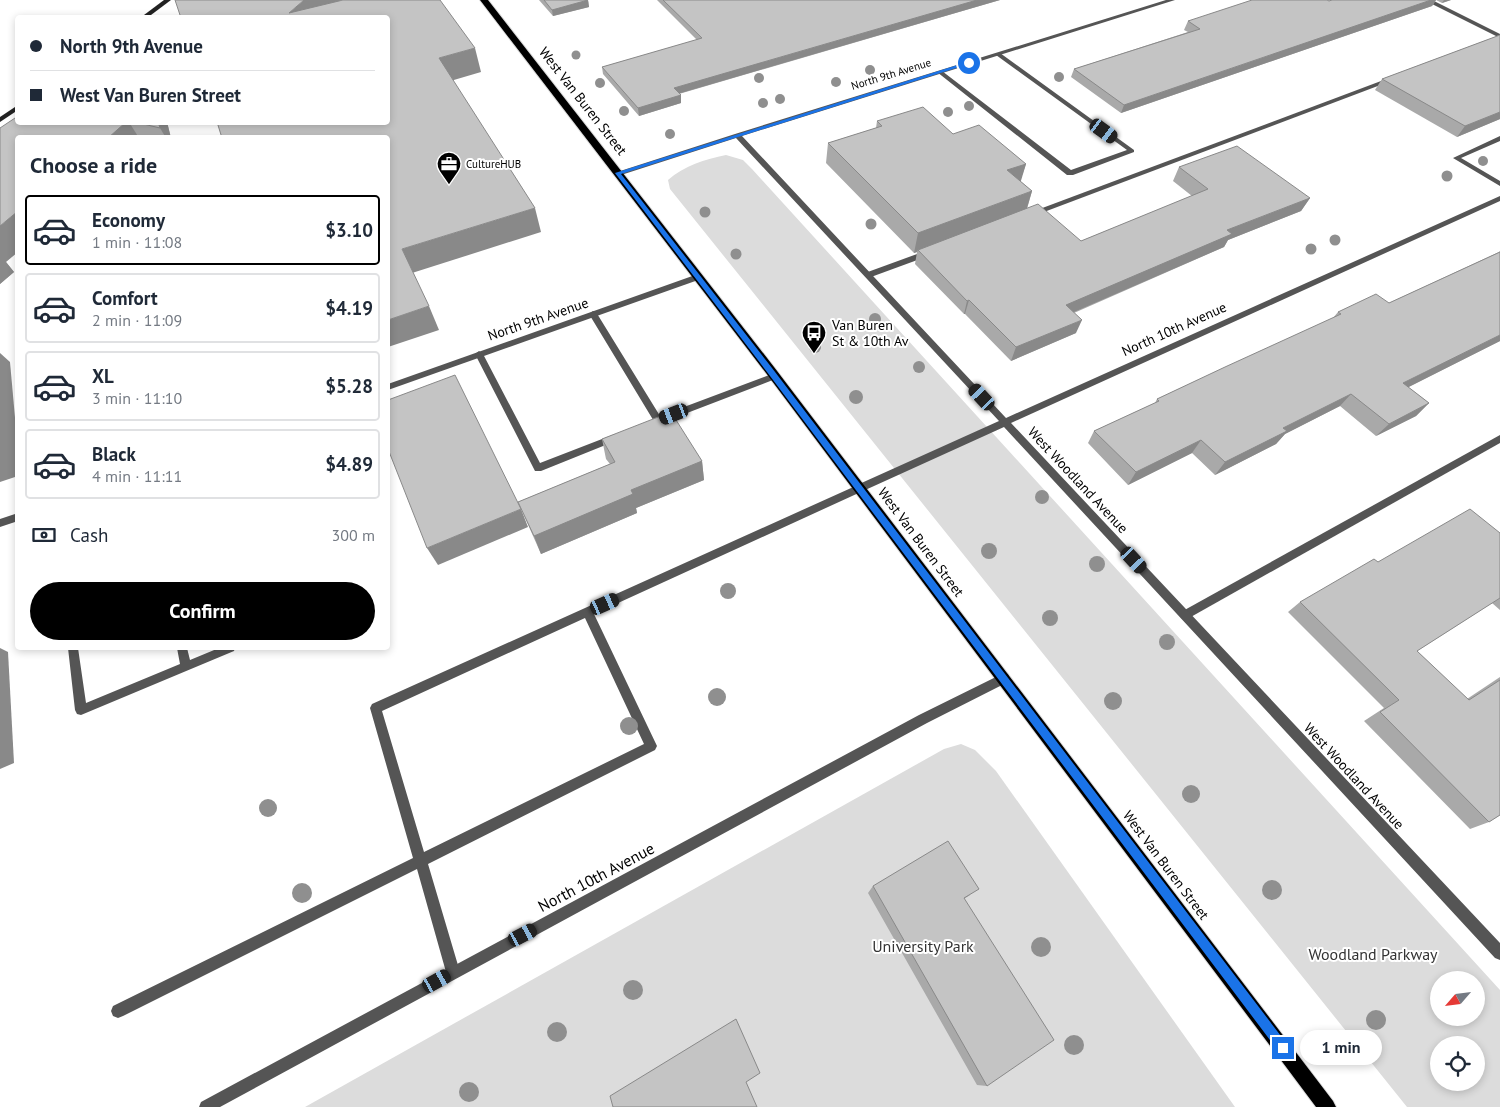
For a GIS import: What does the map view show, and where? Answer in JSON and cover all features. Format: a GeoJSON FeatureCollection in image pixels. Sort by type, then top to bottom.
{"type":"FeatureCollection","features":[{"type":"Feature","properties":{"kind":"main road"},"geometry":{"type":"LineString","coordinates":[[147,15],[168,0]]}},
{"type":"Feature","properties":{"kind":"main road","name":"West Van Buren Street"},"geometry":{"type":"LineString","coordinates":[[484,0],[775,376],[1327,1107]]}},
{"type":"Feature","properties":{"kind":"main road"},"geometry":{"type":"LineString","coordinates":[[0,120],[15,109]]}},
{"type":"Feature","properties":{"kind":"street","name":"North 9th Avenue"},"geometry":{"type":"LineString","coordinates":[[618,173],[1172,0]]}},
{"type":"Feature","properties":{"kind":"street"},"geometry":{"type":"LineString","coordinates":[[1427,0],[1500,38]]}},
{"type":"Feature","properties":{"kind":"street"},"geometry":{"type":"LineString","coordinates":[[1492,42],[1500,38]]}},
{"type":"Feature","properties":{"kind":"street"},"geometry":{"type":"LineString","coordinates":[[940,72],[1070,173],[1132,151],[998,54]]}},
{"type":"Feature","properties":{"kind":"street"},"geometry":{"type":"LineString","coordinates":[[1027,216],[1400,76]]}},
{"type":"Feature","properties":{"kind":"street","name":"West Woodland Avenue"},"geometry":{"type":"LineString","coordinates":[[737,135],[1500,953]]}},
{"type":"Feature","properties":{"kind":"street"},"geometry":{"type":"LineString","coordinates":[[1500,138],[1456,158],[1500,184]]}},
{"type":"Feature","properties":{"kind":"street","name":"North 10th Avenue"},"geometry":{"type":"LineString","coordinates":[[421,861],[376,708],[1500,198]]}},
{"type":"Feature","properties":{"kind":"street"},"geometry":{"type":"LineString","coordinates":[[868,275],[936,250]]}},
{"type":"Feature","properties":{"kind":"street","name":"North 9th Avenue"},"geometry":{"type":"LineString","coordinates":[[390,385],[698,277]]}},
{"type":"Feature","properties":{"kind":"street"},"geometry":{"type":"LineString","coordinates":[[593,314],[653,423],[775,376]]}},
{"type":"Feature","properties":{"kind":"street"},"geometry":{"type":"LineString","coordinates":[[479,354],[538,468],[621,435]]}},
{"type":"Feature","properties":{"kind":"street"},"geometry":{"type":"LineString","coordinates":[[1185,615],[1500,439]]}},
{"type":"Feature","properties":{"kind":"street"},"geometry":{"type":"LineString","coordinates":[[0,523],[15,518]]}},
{"type":"Feature","properties":{"kind":"street"},"geometry":{"type":"LineString","coordinates":[[118,1012],[651,746],[588,612]]}},
{"type":"Feature","properties":{"kind":"street"},"geometry":{"type":"LineString","coordinates":[[73,650],[80,710],[225,650]]}},
{"type":"Feature","properties":{"kind":"street"},"geometry":{"type":"LineString","coordinates":[[182,650],[186,666]]}},
{"type":"Feature","properties":{"kind":"street","name":"North 10th Avenue"},"geometry":{"type":"LineString","coordinates":[[206,1107],[923,719],[1004,678]]}},
{"type":"Feature","properties":{"kind":"street"},"geometry":{"type":"LineString","coordinates":[[421,861],[453,972]]}},
{"type":"Feature","properties":{"kind":"green space","name":"Woodland Parkway"},"geometry":{"type":"Polygon","coordinates":[[[726,155],[743,160],[752,169],[1483,971],[1430,971],[1430,1026],[1485,1026],[1485,974],[1500,990],[1500,1107],[1407,1107],[670,189],[668,180],[681,171],[703,161],[726,155]]]}},
{"type":"Feature","properties":{"kind":"green space","name":"University Park"},"geometry":{"type":"Polygon","coordinates":[[[961,744],[975,750],[996,771],[1235,1107],[305,1107],[944,749],[961,744]]]}},
{"type":"Feature","properties":{"kind":"building","name":"CultureHUB"},"geometry":{"type":"Polygon","coordinates":[[[175,0],[304,0],[289,13],[343,0],[440,0],[475,48],[439,58],[535,208],[402,249],[429,306],[390,319],[390,135],[221,135],[218,125],[390,125],[390,15],[180,15],[175,0]]]}},
{"type":"Feature","properties":{"kind":"building"},"geometry":{"type":"Polygon","coordinates":[[[544,0],[588,0],[552,10],[544,0]]]}},
{"type":"Feature","properties":{"kind":"building"},"geometry":{"type":"Polygon","coordinates":[[[663,0],[977,0],[674,88],[681,95],[638,108],[602,67],[702,38],[663,0]]]}},
{"type":"Feature","properties":{"kind":"building"},"geometry":{"type":"Polygon","coordinates":[[[1252,0],[1431,0],[1124,105],[1074,69],[1200,29],[1188,21],[1252,0]]]}},
{"type":"Feature","properties":{"kind":"building"},"geometry":{"type":"Polygon","coordinates":[[[1500,35],[1500,112],[1465,126],[1382,79],[1500,35]]]}},
{"type":"Feature","properties":{"kind":"building"},"geometry":{"type":"Polygon","coordinates":[[[923,107],[953,134],[979,125],[1026,164],[1007,170],[1032,191],[918,233],[828,143],[882,126],[877,121],[923,107]]]}},
{"type":"Feature","properties":{"kind":"building"},"geometry":{"type":"Polygon","coordinates":[[[15,118],[15,125],[123,125],[111,135],[15,135],[15,214],[0,226],[0,128],[15,118]]]}},
{"type":"Feature","properties":{"kind":"building"},"geometry":{"type":"Polygon","coordinates":[[[148,125],[159,125],[160,128],[148,125]]]}},
{"type":"Feature","properties":{"kind":"building"},"geometry":{"type":"Polygon","coordinates":[[[1237,146],[1310,198],[1227,230],[1232,234],[1066,305],[1082,320],[1016,347],[969,300],[967,301],[918,250],[1038,204],[1081,241],[1208,189],[1179,167],[1237,146]]]}},
{"type":"Feature","properties":{"kind":"building"},"geometry":{"type":"Polygon","coordinates":[[[1500,252],[1500,335],[1403,383],[1429,403],[1389,424],[1351,394],[1283,428],[1287,431],[1225,462],[1201,440],[1136,472],[1094,431],[1159,401],[1157,399],[1341,314],[1338,312],[1376,294],[1389,303],[1500,252]]]}},
{"type":"Feature","properties":{"kind":"building"},"geometry":{"type":"Polygon","coordinates":[[[455,375],[521,509],[427,548],[390,454],[390,399],[455,375]]]}},
{"type":"Feature","properties":{"kind":"building"},"geometry":{"type":"Polygon","coordinates":[[[671,412],[702,461],[631,490],[633,494],[534,536],[518,502],[615,462],[602,439],[671,412]]]}},
{"type":"Feature","properties":{"kind":"building"},"geometry":{"type":"Polygon","coordinates":[[[1470,509],[1500,533],[1500,598],[1417,651],[1469,700],[1500,680],[1500,815],[1489,822],[1380,712],[1399,700],[1300,602],[1374,559],[1378,562],[1470,509]]]}},
{"type":"Feature","properties":{"kind":"building"},"geometry":{"type":"Polygon","coordinates":[[[948,841],[979,889],[964,898],[1054,1040],[987,1086],[873,886],[948,841]]]}},
{"type":"Feature","properties":{"kind":"building"},"geometry":{"type":"Polygon","coordinates":[[[736,1019],[760,1073],[746,1082],[757,1107],[613,1107],[610,1096],[736,1019]]]}},
{"type":"Feature","properties":{"kind":"place","name":"CultureHUB"},"geometry":{"type":"Point","coordinates":[449,185]}},
{"type":"Feature","properties":{"kind":"place","name":"Van Buren St & 10th Av"},"geometry":{"type":"Point","coordinates":[814,354]}},
{"type":"Feature","properties":{"kind":"route"},"geometry":{"type":"LineString","coordinates":[[969,63],[618,173],[770,370],[1283,1048]]}}]}
